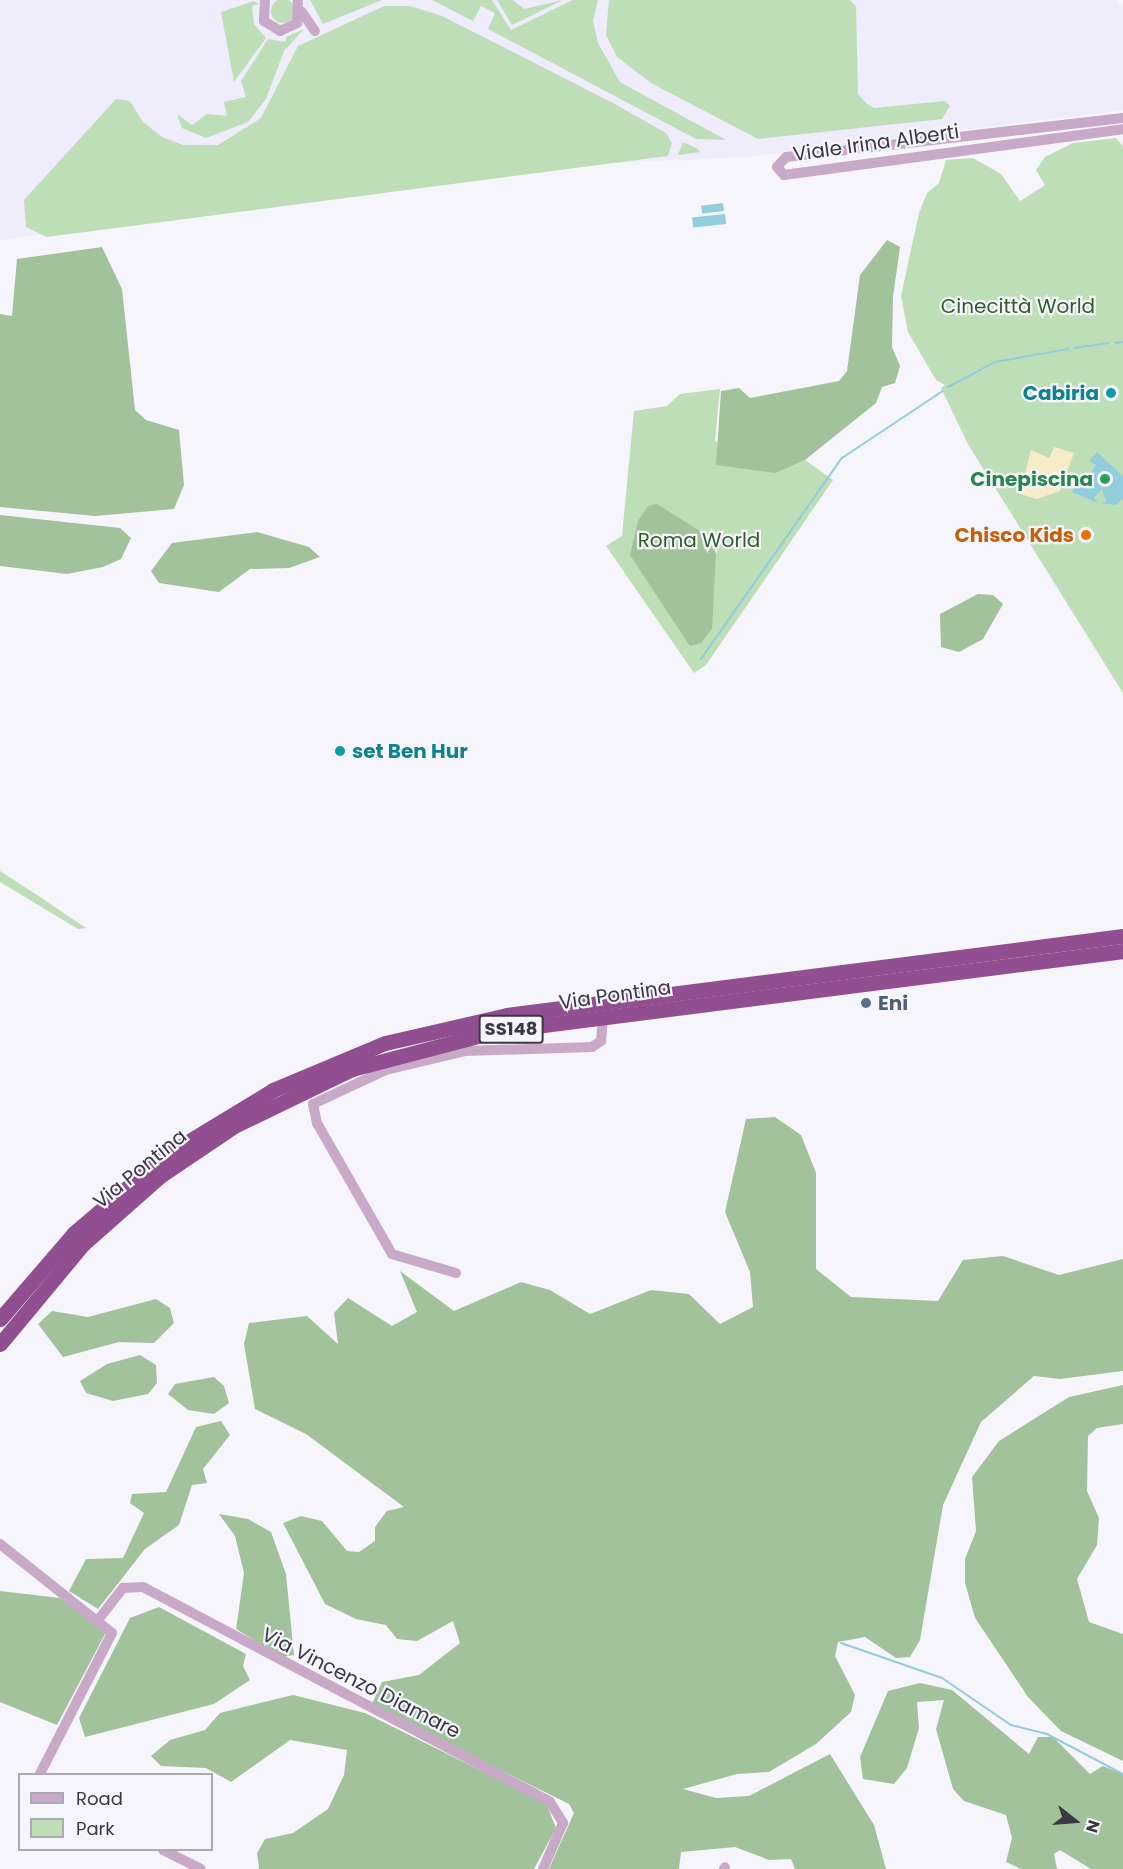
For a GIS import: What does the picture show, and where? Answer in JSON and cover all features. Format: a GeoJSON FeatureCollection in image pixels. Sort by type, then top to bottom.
{"type":"FeatureCollection","features":[{"type":"Feature","properties":{"kind":"highway"},"geometry":{"type":"LineString","coordinates":[[1002,951],[1022,943],[1123,928]]}},
{"type":"Feature","properties":{"kind":"highway","name":"Via Pontina"},"geometry":{"type":"LineString","coordinates":[[0,1319],[74,1233],[171,1152],[273,1090],[385,1043],[507,1015],[1123,936]]}},
{"type":"Feature","properties":{"kind":"highway","name":"Via Pontina"},"geometry":{"type":"LineString","coordinates":[[0,1344],[63,1265],[119,1210],[195,1150],[276,1103],[409,1050],[496,1031],[1123,951]]}},
{"type":"Feature","properties":{"kind":"street"},"geometry":{"type":"LineString","coordinates":[[265,0],[262,15],[273,29],[292,28],[302,12]]}},
{"type":"Feature","properties":{"kind":"street"},"geometry":{"type":"LineString","coordinates":[[298,0],[302,12],[315,31]]}},
{"type":"Feature","properties":{"kind":"street","name":"Viale Irina Alberti"},"geometry":{"type":"LineString","coordinates":[[1123,118],[786,157],[777,166],[784,175],[1123,129]]}},
{"type":"Feature","properties":{"kind":"street"},"geometry":{"type":"LineString","coordinates":[[456,1273],[392,1254],[317,1123],[313,1104],[386,1070],[465,1050],[592,1047],[601,1041],[603,1019]]}},
{"type":"Feature","properties":{"kind":"street"},"geometry":{"type":"LineString","coordinates":[[0,1544],[111,1632],[111,1640],[41,1773]]}},
{"type":"Feature","properties":{"kind":"street","name":"Via Vincenzo Diamare"},"geometry":{"type":"LineString","coordinates":[[98,1620],[123,1587],[143,1587],[550,1802],[562,1813],[563,1826],[543,1869]]}},
{"type":"Feature","properties":{"kind":"street"},"geometry":{"type":"LineString","coordinates":[[165,1851],[201,1869]]}},
{"type":"Feature","properties":{"kind":"shaded area"},"geometry":{"type":"Polygon","coordinates":[[[0,0],[1117,0],[1123,9],[1123,110],[745,157],[609,163],[0,240],[0,0]]]}},
{"type":"Feature","properties":{"kind":"green space"},"geometry":{"type":"Polygon","coordinates":[[[283,-1],[291,3],[295,11],[291,19],[283,23],[275,19],[271,11],[275,3],[283,-1]]]}},
{"type":"Feature","properties":{"kind":"green space"},"geometry":{"type":"Polygon","coordinates":[[[310,0],[382,0],[323,24],[310,0]]]}},
{"type":"Feature","properties":{"kind":"green space"},"geometry":{"type":"Polygon","coordinates":[[[432,0],[492,0],[511,30],[573,0],[598,0],[593,21],[598,43],[620,82],[726,140],[696,139],[488,29],[495,13],[481,6],[473,21],[432,0]]]}},
{"type":"Feature","properties":{"kind":"green space"},"geometry":{"type":"Polygon","coordinates":[[[497,0],[513,0],[524,9],[563,0],[512,25],[497,0]]]}},
{"type":"Feature","properties":{"kind":"green space"},"geometry":{"type":"Polygon","coordinates":[[[609,0],[850,0],[856,6],[858,94],[866,103],[874,108],[945,101],[950,106],[942,119],[758,139],[651,83],[617,57],[606,35],[609,0]]]}},
{"type":"Feature","properties":{"kind":"green space"},"geometry":{"type":"Polygon","coordinates":[[[254,1],[259,4],[252,6],[254,24],[266,38],[234,82],[221,12],[254,1]]]}},
{"type":"Feature","properties":{"kind":"green space"},"geometry":{"type":"Polygon","coordinates":[[[384,6],[410,6],[442,16],[615,104],[666,133],[672,143],[668,156],[47,237],[26,227],[24,200],[116,99],[130,101],[143,122],[162,137],[183,145],[218,145],[261,118],[298,46],[384,6]]]}},
{"type":"Feature","properties":{"kind":"green space"},"geometry":{"type":"Polygon","coordinates":[[[304,29],[284,51],[266,99],[248,122],[206,138],[182,128],[177,114],[192,125],[207,114],[227,116],[224,102],[246,97],[241,81],[268,39],[286,42],[286,37],[304,29]]]}},
{"type":"Feature","properties":{"kind":"green space","name":"Cinecittà World"},"geometry":{"type":"Polygon","coordinates":[[[1116,138],[1123,146],[1123,693],[969,446],[941,388],[945,385],[936,380],[908,332],[901,296],[919,213],[927,193],[939,183],[946,160],[973,158],[1001,174],[1020,201],[1045,185],[1036,170],[1045,157],[1073,143],[1116,138]]]}},
{"type":"Feature","properties":{"kind":"green space"},"geometry":{"type":"Polygon","coordinates":[[[683,142],[698,149],[700,152],[678,155],[683,142]]]}},
{"type":"Feature","properties":{"kind":"green space"},"geometry":{"type":"Polygon","coordinates":[[[887,240],[900,247],[893,297],[892,347],[900,366],[895,383],[882,387],[876,403],[805,460],[776,473],[716,465],[721,391],[739,388],[750,398],[839,381],[847,371],[860,275],[887,240]]]}},
{"type":"Feature","properties":{"kind":"green space"},"geometry":{"type":"Polygon","coordinates":[[[102,247],[122,289],[135,410],[146,420],[179,430],[184,485],[174,509],[95,516],[0,507],[0,314],[12,316],[17,259],[102,247]]]}},
{"type":"Feature","properties":{"kind":"green space","name":"Roma World"},"geometry":{"type":"Polygon","coordinates":[[[720,389],[715,441],[776,473],[805,460],[833,480],[706,665],[694,673],[606,546],[622,536],[634,411],[667,406],[680,394],[720,389]]]}},
{"type":"Feature","properties":{"kind":"green space"},"geometry":{"type":"Polygon","coordinates":[[[657,504],[703,533],[716,553],[712,629],[701,643],[690,646],[630,555],[638,521],[648,506],[657,504]]]}},
{"type":"Feature","properties":{"kind":"green space"},"geometry":{"type":"Polygon","coordinates":[[[0,515],[120,528],[131,538],[121,559],[103,567],[67,574],[0,566],[0,515]]]}},
{"type":"Feature","properties":{"kind":"green space"},"geometry":{"type":"Polygon","coordinates":[[[257,532],[309,547],[320,557],[289,568],[250,569],[219,592],[159,583],[151,571],[172,543],[257,532]]]}},
{"type":"Feature","properties":{"kind":"green space"},"geometry":{"type":"Polygon","coordinates":[[[978,594],[993,595],[1003,604],[983,639],[959,652],[941,647],[940,614],[978,594]]]}},
{"type":"Feature","properties":{"kind":"green space"},"geometry":{"type":"Polygon","coordinates":[[[0,871],[86,928],[78,929],[0,882],[0,871]]]}},
{"type":"Feature","properties":{"kind":"green space"},"geometry":{"type":"Polygon","coordinates":[[[775,1117],[801,1135],[816,1173],[816,1269],[851,1297],[938,1301],[963,1260],[1003,1256],[1059,1275],[1123,1259],[1123,1371],[1060,1379],[1034,1376],[981,1422],[943,1505],[920,1640],[910,1657],[896,1658],[865,1637],[838,1642],[835,1656],[855,1695],[851,1712],[816,1744],[769,1772],[737,1774],[683,1789],[716,1798],[749,1796],[830,1754],[874,1825],[886,1869],[795,1869],[791,1859],[769,1860],[735,1847],[681,1852],[679,1869],[549,1869],[574,1813],[569,1804],[371,1706],[382,1682],[419,1675],[460,1643],[453,1621],[417,1641],[397,1639],[386,1625],[356,1619],[325,1604],[283,1523],[301,1516],[322,1521],[347,1551],[359,1552],[375,1541],[375,1527],[387,1511],[404,1507],[306,1434],[255,1409],[244,1344],[249,1323],[307,1316],[338,1344],[334,1313],[348,1298],[392,1326],[417,1312],[400,1271],[454,1311],[521,1282],[550,1290],[590,1314],[651,1290],[689,1294],[720,1324],[753,1307],[750,1272],[725,1212],[746,1119],[775,1117]]]}},
{"type":"Feature","properties":{"kind":"green space"},"geometry":{"type":"Polygon","coordinates":[[[156,1299],[170,1308],[174,1323],[154,1343],[119,1342],[63,1357],[38,1324],[52,1311],[88,1317],[156,1299]]]}},
{"type":"Feature","properties":{"kind":"green space"},"geometry":{"type":"Polygon","coordinates":[[[140,1355],[156,1365],[157,1383],[148,1394],[113,1401],[86,1393],[80,1381],[107,1364],[140,1355]]]}},
{"type":"Feature","properties":{"kind":"green space"},"geometry":{"type":"Polygon","coordinates":[[[214,1377],[224,1386],[229,1403],[214,1414],[188,1410],[168,1394],[175,1384],[214,1377]]]}},
{"type":"Feature","properties":{"kind":"green space"},"geometry":{"type":"Polygon","coordinates":[[[1123,1385],[1123,1424],[1097,1428],[1088,1436],[1087,1491],[1099,1518],[1097,1545],[1077,1579],[1089,1622],[1123,1634],[1123,1761],[1061,1731],[1028,1697],[975,1618],[965,1583],[965,1559],[976,1531],[972,1477],[999,1441],[1069,1397],[1123,1385]]]}},
{"type":"Feature","properties":{"kind":"green space"},"geometry":{"type":"Polygon","coordinates":[[[221,1421],[230,1435],[203,1469],[207,1483],[192,1485],[179,1525],[145,1549],[98,1609],[69,1591],[86,1559],[123,1558],[144,1513],[130,1503],[132,1494],[166,1492],[196,1427],[221,1421]]]}},
{"type":"Feature","properties":{"kind":"green space"},"geometry":{"type":"Polygon","coordinates":[[[219,1514],[248,1519],[271,1532],[286,1574],[294,1655],[282,1657],[236,1629],[244,1573],[235,1536],[219,1514]]]}},
{"type":"Feature","properties":{"kind":"green space"},"geometry":{"type":"Polygon","coordinates":[[[0,1591],[60,1598],[106,1632],[57,1725],[0,1702],[0,1591]]]}},
{"type":"Feature","properties":{"kind":"green space"},"geometry":{"type":"Polygon","coordinates":[[[159,1607],[246,1654],[243,1666],[250,1680],[214,1704],[85,1737],[79,1718],[130,1618],[159,1607]]]}},
{"type":"Feature","properties":{"kind":"green space"},"geometry":{"type":"Polygon","coordinates":[[[920,1683],[952,1690],[1029,1754],[1038,1737],[1053,1737],[1090,1774],[1103,1766],[1123,1774],[1123,1869],[1091,1869],[1060,1850],[1054,1854],[1057,1869],[1021,1869],[1006,1862],[1012,1838],[1006,1815],[964,1801],[953,1789],[936,1729],[944,1700],[917,1702],[919,1728],[907,1768],[894,1784],[863,1779],[860,1757],[888,1691],[920,1683]]]}},
{"type":"Feature","properties":{"kind":"green space"},"geometry":{"type":"Polygon","coordinates":[[[293,1695],[365,1713],[546,1803],[556,1828],[534,1869],[259,1869],[257,1853],[265,1839],[293,1833],[328,1809],[344,1775],[347,1750],[290,1740],[231,1782],[206,1768],[161,1766],[151,1756],[170,1740],[205,1730],[220,1713],[293,1695]]]}},
{"type":"Feature","properties":{"kind":"sand"},"geometry":{"type":"Polygon","coordinates":[[[1054,447],[1074,453],[1060,491],[1037,499],[1020,494],[1031,450],[1049,458],[1054,447]]]}},
{"type":"Feature","properties":{"kind":"water"},"geometry":{"type":"Polygon","coordinates":[[[723,203],[724,211],[702,214],[701,206],[723,203]]]}},
{"type":"Feature","properties":{"kind":"water"},"geometry":{"type":"Polygon","coordinates":[[[725,214],[726,224],[693,227],[692,217],[725,214]]]}},
{"type":"Feature","properties":{"kind":"water","name":"Cinepiscina"},"geometry":{"type":"Polygon","coordinates":[[[1097,452],[1123,476],[1123,499],[1116,505],[1101,503],[1106,501],[1102,489],[1094,498],[1098,503],[1072,492],[1077,482],[1084,485],[1096,465],[1089,461],[1097,452]]]}},
{"type":"Feature","properties":{"kind":"waterway"},"geometry":{"type":"LineString","coordinates":[[1115,343],[1123,342]]}},
{"type":"Feature","properties":{"kind":"waterway"},"geometry":{"type":"LineString","coordinates":[[1074,348],[1109,343]]}},
{"type":"Feature","properties":{"kind":"waterway"},"geometry":{"type":"LineString","coordinates":[[948,387],[995,362],[1068,349]]}},
{"type":"Feature","properties":{"kind":"waterway"},"geometry":{"type":"LineString","coordinates":[[701,659],[842,458],[943,391]]}},
{"type":"Feature","properties":{"kind":"waterway"},"geometry":{"type":"LineString","coordinates":[[841,1643],[942,1678],[1011,1725],[1047,1734],[1123,1774]]}},
{"type":"Feature","properties":{"kind":"place","name":"Cabiria"},"geometry":{"type":"Point","coordinates":[1111,393]}},
{"type":"Feature","properties":{"kind":"place","name":"Cinepiscina"},"geometry":{"type":"Point","coordinates":[1105,479]}},
{"type":"Feature","properties":{"kind":"place","name":"Chisco Kids"},"geometry":{"type":"Point","coordinates":[1086,535]}},
{"type":"Feature","properties":{"kind":"place","name":"set Ben Hur"},"geometry":{"type":"Point","coordinates":[340,751]}},
{"type":"Feature","properties":{"kind":"place","name":"Eni"},"geometry":{"type":"Point","coordinates":[866,1003]}}]}
